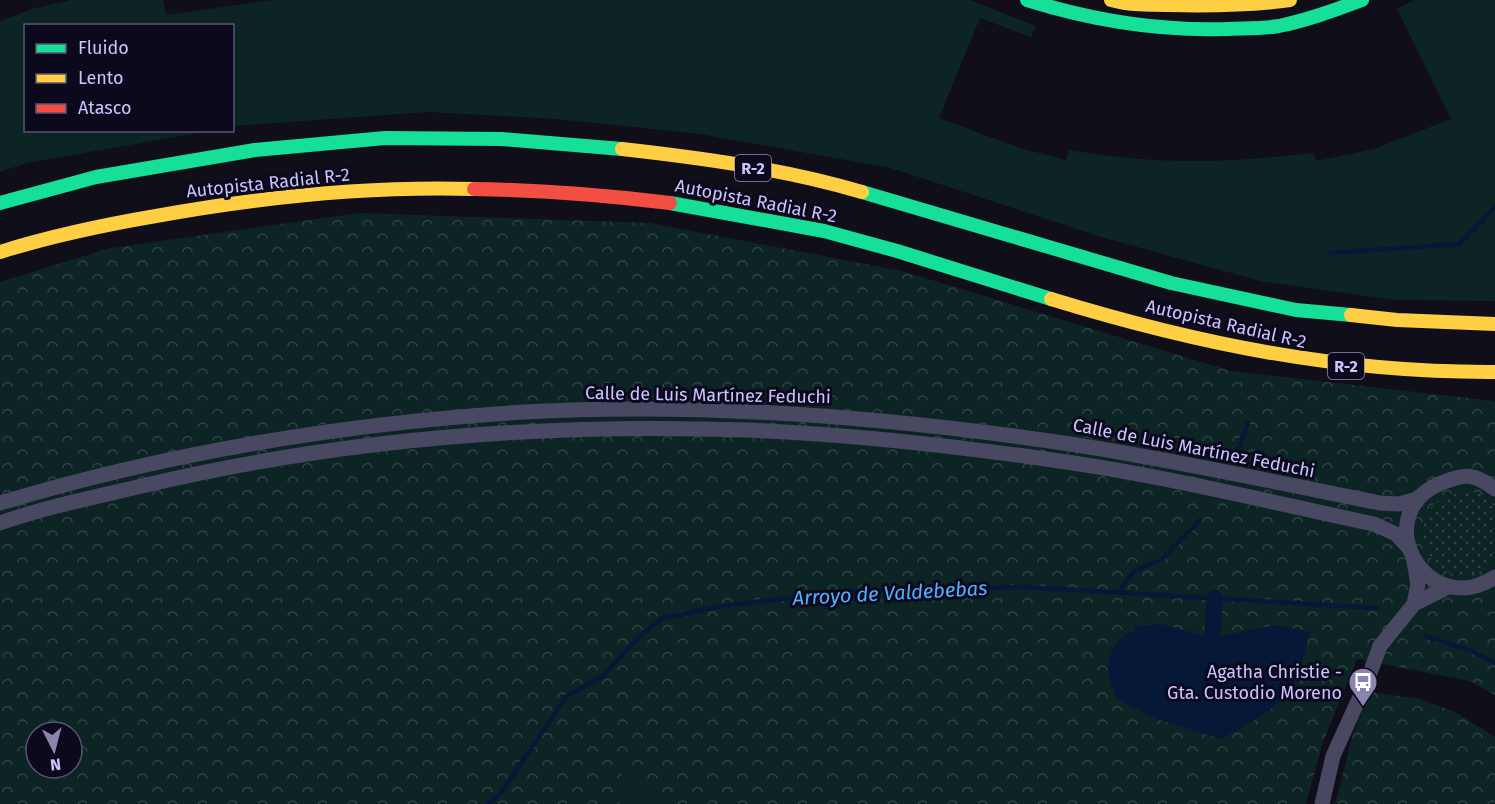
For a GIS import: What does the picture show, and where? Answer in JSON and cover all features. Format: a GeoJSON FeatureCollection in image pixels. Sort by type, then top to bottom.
{"type":"FeatureCollection","features":[{"type":"Feature","properties":{"kind":"main road"},"geometry":{"type":"LineString","coordinates":[[1027,0],[1050,8],[1118,24],[1177,30],[1265,28],[1318,16],[1362,0]]}},
{"type":"Feature","properties":{"kind":"main road"},"geometry":{"type":"LineString","coordinates":[[1111,0],[1125,4],[1226,7],[1290,0]]}},
{"type":"Feature","properties":{"kind":"main road","name":"Autopista Radial R-2"},"geometry":{"type":"LineString","coordinates":[[0,203],[96,177],[255,150],[385,138],[502,139],[585,144],[716,160],[838,185],[1171,283],[1296,310],[1397,320],[1495,324]]}},
{"type":"Feature","properties":{"kind":"main road","name":"Autopista Radial R-2"},"geometry":{"type":"LineString","coordinates":[[0,252],[75,232],[169,212],[324,193],[442,189],[597,194],[704,207],[829,232],[933,261],[1086,309],[1199,339],[1308,361],[1446,374],[1495,372]]}},
{"type":"Feature","properties":{"kind":"street","name":"Calle de Luis Martínez Feduchi"},"geometry":{"type":"LineString","coordinates":[[0,503],[197,453],[304,435],[419,421],[526,412],[650,410],[748,412],[860,419],[973,432],[1079,446],[1380,503],[1399,504],[1417,499]]}},
{"type":"Feature","properties":{"kind":"street","name":"Calle de Luis Martínez Feduchi"},"geometry":{"type":"LineString","coordinates":[[0,522],[201,472],[307,454],[421,440],[527,431],[704,429],[858,437],[1076,464],[1374,524],[1396,534],[1408,547]]}},
{"type":"Feature","properties":{"kind":"street"},"geometry":{"type":"LineString","coordinates":[[1414,604],[1418,584],[1406,531],[1408,516],[1417,499],[1429,487],[1458,476],[1480,478],[1495,489]]}},
{"type":"Feature","properties":{"kind":"street"},"geometry":{"type":"LineString","coordinates":[[1414,561],[1431,579],[1448,587],[1470,588],[1495,577]]}},
{"type":"Feature","properties":{"kind":"street"},"geometry":{"type":"LineString","coordinates":[[1322,804],[1333,756],[1380,646],[1414,604],[1448,587]]}},
{"type":"Feature","properties":{"kind":"green space"},"geometry":{"type":"Polygon","coordinates":[[[71,0],[163,0],[166,15],[272,0],[970,0],[1036,26],[1031,37],[980,18],[939,118],[1020,148],[1066,160],[1069,150],[1128,158],[1174,161],[1244,159],[1313,153],[1317,161],[1374,149],[1451,119],[1397,9],[1414,0],[1495,0],[1495,301],[1394,300],[1260,281],[1101,237],[891,168],[700,134],[557,119],[428,112],[234,126],[234,24],[24,24],[24,132],[203,132],[27,163],[0,172],[0,21],[35,8],[71,0]]]}},
{"type":"Feature","properties":{"kind":"green space"},"geometry":{"type":"Polygon","coordinates":[[[359,213],[650,223],[902,271],[1231,371],[1495,401],[1495,695],[1470,681],[1357,659],[1323,742],[1306,804],[658,804],[624,752],[619,804],[0,804],[0,282],[110,248],[359,213]]]}},
{"type":"Feature","properties":{"kind":"green space"},"geometry":{"type":"Polygon","coordinates":[[[1467,491],[1480,494],[1495,506],[1495,562],[1473,574],[1453,574],[1437,564],[1426,549],[1423,531],[1427,513],[1442,498],[1467,491]]]}},
{"type":"Feature","properties":{"kind":"green space"},"geometry":{"type":"Polygon","coordinates":[[[1370,692],[1420,699],[1455,712],[1495,737],[1495,804],[1335,804],[1353,734],[1370,692]]]}},
{"type":"Feature","properties":{"kind":"green space"},"geometry":{"type":"Polygon","coordinates":[[[624,751],[658,804],[619,804],[624,751]]]}},
{"type":"Feature","properties":{"kind":"water"},"geometry":{"type":"Polygon","coordinates":[[[1161,624],[1212,638],[1275,625],[1310,632],[1299,673],[1286,695],[1255,720],[1221,739],[1156,719],[1117,699],[1108,670],[1115,646],[1123,637],[1134,632],[1135,626],[1161,624]]]}},
{"type":"Feature","properties":{"kind":"waterway"},"geometry":{"type":"LineString","coordinates":[[1330,253],[1459,244],[1495,205]]}},
{"type":"Feature","properties":{"kind":"waterway"},"geometry":{"type":"LineString","coordinates":[[1236,454],[1248,423]]}},
{"type":"Feature","properties":{"kind":"waterway"},"geometry":{"type":"LineString","coordinates":[[1119,592],[1134,571],[1161,560],[1200,520]]}},
{"type":"Feature","properties":{"kind":"waterway","name":"Arroyo de Valdebebas"},"geometry":{"type":"LineString","coordinates":[[488,804],[500,794],[567,696],[603,676],[638,638],[661,619],[721,606],[850,591],[1024,587],[1377,608]]}},
{"type":"Feature","properties":{"kind":"waterway"},"geometry":{"type":"LineString","coordinates":[[1212,638],[1215,598]]}},
{"type":"Feature","properties":{"kind":"waterway","name":"Arroyo de Valdebebas"},"geometry":{"type":"LineString","coordinates":[[1425,636],[1472,651],[1495,663]]}},
{"type":"Feature","properties":{"kind":"traffic: fast"},"geometry":{"type":"LineString","coordinates":[[1027,0],[1124,23],[1200,29],[1279,26],[1311,18],[1362,0]]}},
{"type":"Feature","properties":{"kind":"traffic: fast"},"geometry":{"type":"LineString","coordinates":[[0,203],[96,177],[255,150],[385,138],[502,139],[622,149]]}},
{"type":"Feature","properties":{"kind":"traffic: fast"},"geometry":{"type":"LineString","coordinates":[[862,192],[1171,283],[1296,310],[1351,315]]}},
{"type":"Feature","properties":{"kind":"traffic: fast"},"geometry":{"type":"LineString","coordinates":[[670,203],[824,231],[1051,299]]}},
{"type":"Feature","properties":{"kind":"traffic: slow"},"geometry":{"type":"LineString","coordinates":[[1111,0],[1139,4],[1198,5],[1290,0]]}},
{"type":"Feature","properties":{"kind":"traffic: slow"},"geometry":{"type":"LineString","coordinates":[[622,149],[743,165],[862,192]]}},
{"type":"Feature","properties":{"kind":"traffic: slow"},"geometry":{"type":"LineString","coordinates":[[0,252],[97,227],[235,203],[354,191],[474,189]]}},
{"type":"Feature","properties":{"kind":"traffic: slow"},"geometry":{"type":"LineString","coordinates":[[1051,299],[1161,330],[1270,353],[1381,367],[1495,372]]}},
{"type":"Feature","properties":{"kind":"traffic: slow"},"geometry":{"type":"LineString","coordinates":[[1351,315],[1397,320],[1495,324]]}},
{"type":"Feature","properties":{"kind":"traffic: jam"},"geometry":{"type":"LineString","coordinates":[[474,189],[572,193],[670,203]]}},
{"type":"Feature","properties":{"kind":"place","name":"Agatha Christie - Gta. Custodio Moreno"},"geometry":{"type":"Point","coordinates":[1363,708]}}]}
